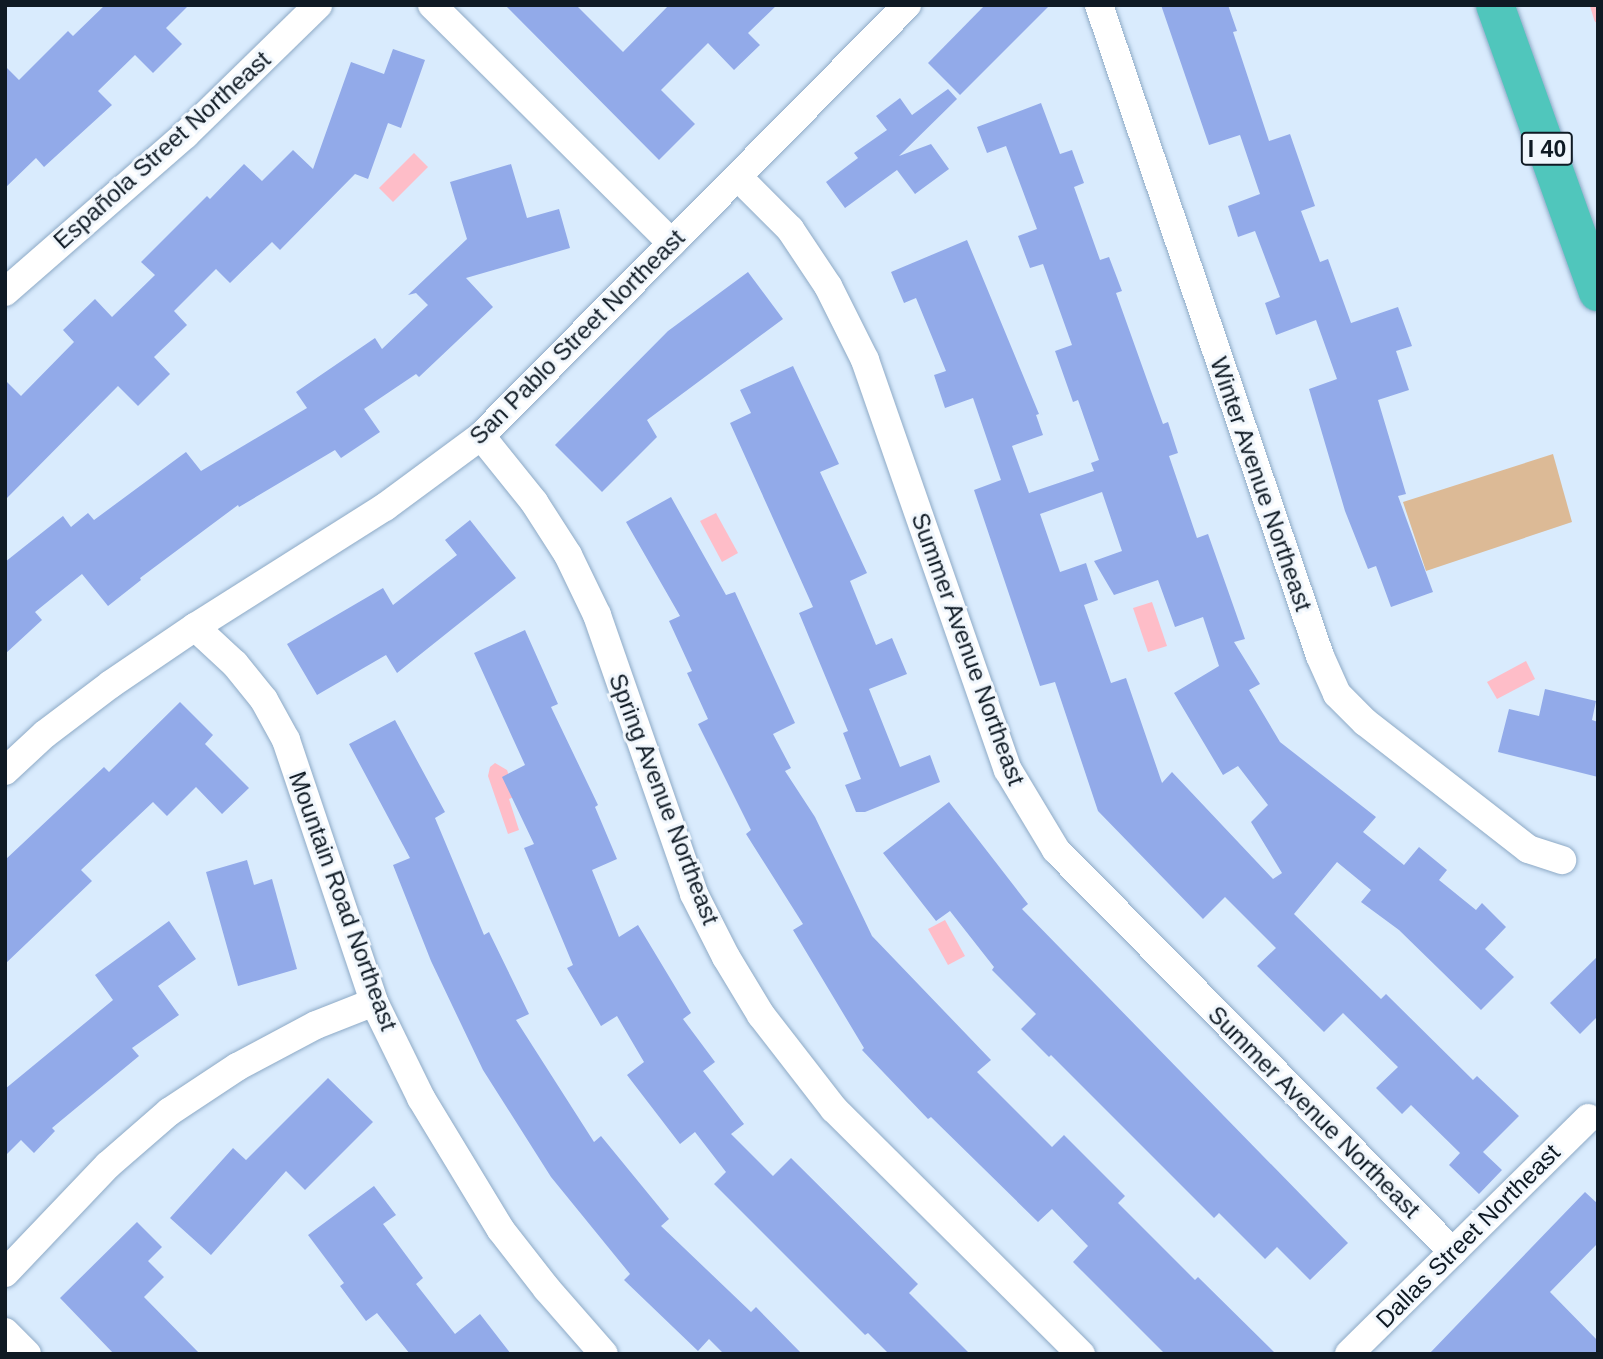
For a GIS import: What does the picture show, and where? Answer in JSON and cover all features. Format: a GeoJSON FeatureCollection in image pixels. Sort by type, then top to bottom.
{"type":"FeatureCollection","features":[{"type":"Feature","properties":{"kind":"highway","name":"I 40"},"geometry":{"type":"LineString","coordinates":[[1495,5],[1598,292]]}},
{"type":"Feature","properties":{"kind":"street","name":"Española Street Northeast"},"geometry":{"type":"LineString","coordinates":[[5,292],[185,135],[317,5]]}},
{"type":"Feature","properties":{"kind":"street"},"geometry":{"type":"LineString","coordinates":[[432,5],[672,243]]}},
{"type":"Feature","properties":{"kind":"street","name":"San Pablo Street Northeast"},"geometry":{"type":"LineString","coordinates":[[5,771],[56,726],[195,627],[385,507],[481,436],[907,5]]}},
{"type":"Feature","properties":{"kind":"street","name":"Winter Avenue Northeast"},"geometry":{"type":"LineString","coordinates":[[1099,5],[1320,656],[1337,694],[1365,722],[1528,849],[1562,860]]}},
{"type":"Feature","properties":{"kind":"street","name":"Summer Avenue Northeast"},"geometry":{"type":"LineString","coordinates":[[738,177],[790,229],[828,286],[865,360],[1008,769],[1050,841],[1452,1252]]}},
{"type":"Feature","properties":{"kind":"street","name":"Spring Avenue Northeast"},"geometry":{"type":"LineString","coordinates":[[481,436],[534,502],[568,555],[597,615],[694,894],[726,957],[761,1014],[834,1109],[1081,1354]]}},
{"type":"Feature","properties":{"kind":"street","name":"Mountain Road Northeast"},"geometry":{"type":"LineString","coordinates":[[195,627],[264,700],[286,740],[374,1002],[421,1098],[501,1230],[547,1289],[604,1354]]}},
{"type":"Feature","properties":{"kind":"street"},"geometry":{"type":"LineString","coordinates":[[5,1273],[108,1165],[169,1112],[237,1067],[316,1025],[374,1002]]}},
{"type":"Feature","properties":{"kind":"street","name":"Dallas Street Northeast"},"geometry":{"type":"LineString","coordinates":[[1349,1354],[1588,1118]]}},
{"type":"Feature","properties":{"kind":"street"},"geometry":{"type":"LineString","coordinates":[[5,1332],[27,1354]]}},
{"type":"Feature","properties":{"kind":"shaded area"},"geometry":{"type":"Polygon","coordinates":[[[414,153],[428,167],[393,202],[379,188],[414,153]]]}},
{"type":"Feature","properties":{"kind":"shaded area"},"geometry":{"type":"Polygon","coordinates":[[[1553,454],[1572,522],[1426,571],[1403,502],[1553,454]]]}},
{"type":"Feature","properties":{"kind":"shaded area"},"geometry":{"type":"Polygon","coordinates":[[[716,513],[738,553],[722,562],[700,521],[716,513]]]}},
{"type":"Feature","properties":{"kind":"shaded area"},"geometry":{"type":"Polygon","coordinates":[[[1152,602],[1167,646],[1148,652],[1133,608],[1152,602]]]}},
{"type":"Feature","properties":{"kind":"shaded area"},"geometry":{"type":"Polygon","coordinates":[[[1526,661],[1535,679],[1497,699],[1487,682],[1526,661]]]}},
{"type":"Feature","properties":{"kind":"shaded area"},"geometry":{"type":"Polygon","coordinates":[[[495,763],[507,770],[516,796],[509,799],[519,830],[508,834],[488,776],[490,767],[495,763]]]}},
{"type":"Feature","properties":{"kind":"shaded area"},"geometry":{"type":"Polygon","coordinates":[[[945,920],[965,956],[948,965],[928,929],[945,920]]]}},
{"type":"Feature","properties":{"kind":"building"},"geometry":{"type":"Polygon","coordinates":[[[105,5],[189,5],[166,28],[182,44],[153,73],[135,55],[98,91],[112,105],[44,167],[36,158],[5,188],[5,66],[19,80],[68,31],[73,36],[105,5]]]}},
{"type":"Feature","properties":{"kind":"building"},"geometry":{"type":"Polygon","coordinates":[[[505,5],[576,5],[623,52],[669,5],[777,5],[748,33],[760,45],[734,70],[708,43],[661,90],[695,124],[659,160],[505,5]]]}},
{"type":"Feature","properties":{"kind":"building"},"geometry":{"type":"Polygon","coordinates":[[[985,5],[1050,5],[960,95],[928,63],[985,5]]]}},
{"type":"Feature","properties":{"kind":"building"},"geometry":{"type":"Polygon","coordinates":[[[1161,5],[1228,5],[1237,31],[1233,32],[1269,141],[1290,134],[1315,206],[1301,211],[1320,262],[1328,259],[1351,323],[1398,307],[1412,346],[1396,351],[1409,390],[1378,400],[1406,494],[1398,496],[1433,592],[1391,607],[1376,566],[1368,569],[1345,511],[1309,389],[1337,379],[1316,320],[1276,335],[1265,303],[1280,297],[1255,231],[1238,237],[1228,206],[1260,194],[1240,135],[1209,145],[1161,5]]]}},
{"type":"Feature","properties":{"kind":"building"},"geometry":{"type":"Polygon","coordinates":[[[393,49],[425,60],[401,128],[388,123],[368,179],[355,174],[280,250],[272,242],[230,283],[216,269],[174,311],[187,325],[154,357],[170,374],[138,406],[118,386],[5,500],[5,380],[21,396],[74,342],[63,330],[95,299],[112,317],[155,275],[141,262],[207,196],[210,199],[244,164],[262,181],[293,150],[313,169],[351,62],[384,74],[393,49]]]}},
{"type":"Feature","properties":{"kind":"building"},"geometry":{"type":"Polygon","coordinates":[[[948,89],[957,99],[899,156],[931,144],[949,169],[915,194],[897,170],[845,208],[826,182],[858,158],[854,153],[887,130],[876,116],[900,98],[912,115],[948,89]]]}},
{"type":"Feature","properties":{"kind":"building"},"geometry":{"type":"Polygon","coordinates":[[[1041,103],[1060,154],[1072,150],[1084,183],[1074,187],[1100,260],[1109,257],[1122,291],[1116,293],[1151,391],[1163,424],[1168,422],[1178,453],[1169,456],[1197,538],[1208,534],[1245,639],[1234,642],[1260,684],[1249,690],[1280,742],[1376,817],[1363,832],[1404,865],[1419,847],[1447,870],[1439,880],[1476,910],[1482,903],[1506,927],[1485,949],[1514,977],[1481,1010],[1399,930],[1361,902],[1371,890],[1337,862],[1294,914],[1381,999],[1386,994],[1473,1080],[1477,1076],[1519,1116],[1483,1152],[1502,1170],[1479,1194],[1449,1165],[1460,1153],[1411,1105],[1402,1114],[1376,1088],[1398,1067],[1343,1013],[1324,1032],[1257,966],[1276,948],[1225,897],[1203,919],[1098,811],[1055,682],[1040,686],[974,490],[1001,480],[973,398],[945,408],[934,375],[946,371],[916,298],[904,303],[891,272],[967,240],[1039,414],[1036,415],[1043,435],[1012,446],[1029,493],[1094,471],[1091,463],[1099,460],[1078,400],[1073,402],[1055,351],[1072,345],[1043,264],[1030,268],[1018,236],[1037,229],[1006,146],[987,153],[977,127],[1041,103]],[[1102,492],[1040,514],[1060,572],[1086,563],[1098,600],[1084,605],[1111,683],[1126,678],[1162,783],[1172,772],[1273,879],[1282,873],[1251,822],[1268,805],[1238,766],[1223,775],[1174,693],[1219,666],[1203,617],[1175,627],[1158,580],[1114,595],[1094,561],[1122,551],[1102,492]]]}},
{"type":"Feature","properties":{"kind":"building"},"geometry":{"type":"Polygon","coordinates":[[[511,164],[527,218],[559,209],[570,248],[466,278],[493,307],[419,377],[416,374],[364,409],[380,432],[341,458],[335,450],[239,507],[238,505],[140,578],[141,580],[108,606],[82,574],[35,612],[42,620],[5,654],[5,562],[63,516],[71,527],[88,513],[94,520],[186,452],[201,471],[307,408],[296,392],[375,338],[382,349],[428,305],[416,293],[408,295],[467,239],[450,182],[511,164]]]}},
{"type":"Feature","properties":{"kind":"building"},"geometry":{"type":"Polygon","coordinates":[[[748,272],[783,319],[647,420],[657,437],[602,492],[555,445],[668,331],[748,272]]]}},
{"type":"Feature","properties":{"kind":"building"},"geometry":{"type":"Polygon","coordinates":[[[793,366],[839,464],[820,472],[867,573],[850,581],[876,645],[892,638],[907,674],[869,689],[900,767],[930,755],[940,782],[865,812],[856,812],[845,785],[861,779],[843,733],[848,731],[799,613],[813,607],[730,423],[751,413],[740,390],[793,366]]]}},
{"type":"Feature","properties":{"kind":"building"},"geometry":{"type":"Polygon","coordinates":[[[671,497],[726,595],[735,592],[795,723],[773,734],[791,768],[785,771],[815,817],[872,936],[991,1060],[977,1072],[1052,1147],[1064,1135],[1125,1196],[1118,1203],[1195,1280],[1198,1277],[1276,1354],[1165,1354],[1073,1262],[1088,1246],[1052,1209],[1038,1222],[931,1117],[928,1119],[862,1050],[864,1048],[793,930],[803,924],[746,834],[751,830],[698,724],[708,719],[687,673],[692,671],[669,621],[680,616],[626,522],[671,497]]]}},
{"type":"Feature","properties":{"kind":"building"},"geometry":{"type":"Polygon","coordinates":[[[470,520],[516,578],[397,673],[386,655],[317,695],[287,644],[383,588],[393,605],[457,555],[445,540],[470,520]]]}},
{"type":"Feature","properties":{"kind":"building"},"geometry":{"type":"Polygon","coordinates":[[[525,630],[558,704],[551,707],[598,805],[595,807],[617,859],[592,870],[619,937],[638,925],[691,1013],[683,1019],[715,1062],[703,1071],[744,1124],[731,1134],[773,1176],[791,1158],[918,1284],[909,1293],[970,1354],[889,1354],[868,1333],[865,1335],[714,1184],[726,1172],[695,1132],[680,1144],[627,1075],[644,1062],[617,1016],[601,1026],[567,968],[573,965],[524,848],[534,844],[502,777],[525,765],[474,653],[525,630]]]}},
{"type":"Feature","properties":{"kind":"building"},"geometry":{"type":"Polygon","coordinates":[[[1545,689],[1596,701],[1592,720],[1598,722],[1598,777],[1498,752],[1509,709],[1539,716],[1545,689]]]}},
{"type":"Feature","properties":{"kind":"building"},"geometry":{"type":"Polygon","coordinates":[[[180,702],[213,735],[205,744],[249,788],[222,814],[196,787],[167,816],[153,802],[81,870],[92,881],[5,964],[5,860],[104,767],[109,772],[180,702]]]}},
{"type":"Feature","properties":{"kind":"building"},"geometry":{"type":"Polygon","coordinates":[[[395,720],[445,812],[435,818],[484,935],[489,932],[529,1014],[516,1020],[594,1142],[601,1136],[669,1219],[661,1226],[751,1312],[756,1307],[802,1354],[724,1354],[709,1339],[698,1351],[624,1280],[630,1274],[551,1177],[483,1070],[431,961],[393,865],[410,858],[349,744],[395,720]]]}},
{"type":"Feature","properties":{"kind":"building"},"geometry":{"type":"Polygon","coordinates":[[[949,802],[1028,904],[1022,909],[1348,1243],[1310,1280],[1277,1247],[1265,1259],[1219,1213],[1214,1218],[1051,1055],[1049,1057],[1021,1029],[1036,1014],[992,970],[994,967],[950,911],[936,921],[883,853],[949,802]]]}},
{"type":"Feature","properties":{"kind":"building"},"geometry":{"type":"Polygon","coordinates":[[[247,860],[254,885],[272,879],[297,969],[238,986],[206,872],[247,860]]]}},
{"type":"Feature","properties":{"kind":"building"},"geometry":{"type":"Polygon","coordinates":[[[169,921],[196,959],[158,986],[179,1015],[132,1048],[139,1056],[52,1128],[55,1131],[34,1153],[21,1140],[5,1156],[5,1089],[113,1000],[95,975],[169,921]]]}},
{"type":"Feature","properties":{"kind":"building"},"geometry":{"type":"Polygon","coordinates":[[[1598,956],[1598,1016],[1580,1034],[1550,1003],[1598,956]]]}},
{"type":"Feature","properties":{"kind":"building"},"geometry":{"type":"Polygon","coordinates":[[[328,1078],[373,1122],[305,1190],[286,1171],[211,1255],[170,1218],[233,1148],[246,1160],[328,1078]]]}},
{"type":"Feature","properties":{"kind":"building"},"geometry":{"type":"Polygon","coordinates":[[[374,1186],[396,1215],[383,1224],[423,1278],[416,1284],[455,1334],[480,1314],[511,1354],[410,1354],[377,1313],[366,1321],[340,1286],[344,1283],[308,1235],[374,1186]]]}},
{"type":"Feature","properties":{"kind":"building"},"geometry":{"type":"Polygon","coordinates":[[[1585,1192],[1598,1204],[1598,1243],[1550,1292],[1598,1341],[1598,1354],[1429,1354],[1585,1192]]]}},
{"type":"Feature","properties":{"kind":"building"},"geometry":{"type":"Polygon","coordinates":[[[137,1222],[162,1247],[148,1261],[164,1277],[144,1297],[200,1354],[114,1354],[60,1298],[137,1222]]]}},
{"type":"Feature","properties":{"kind":"waterway"},"geometry":{"type":"LineString","coordinates":[[1594,5],[1598,18]]}}]}
